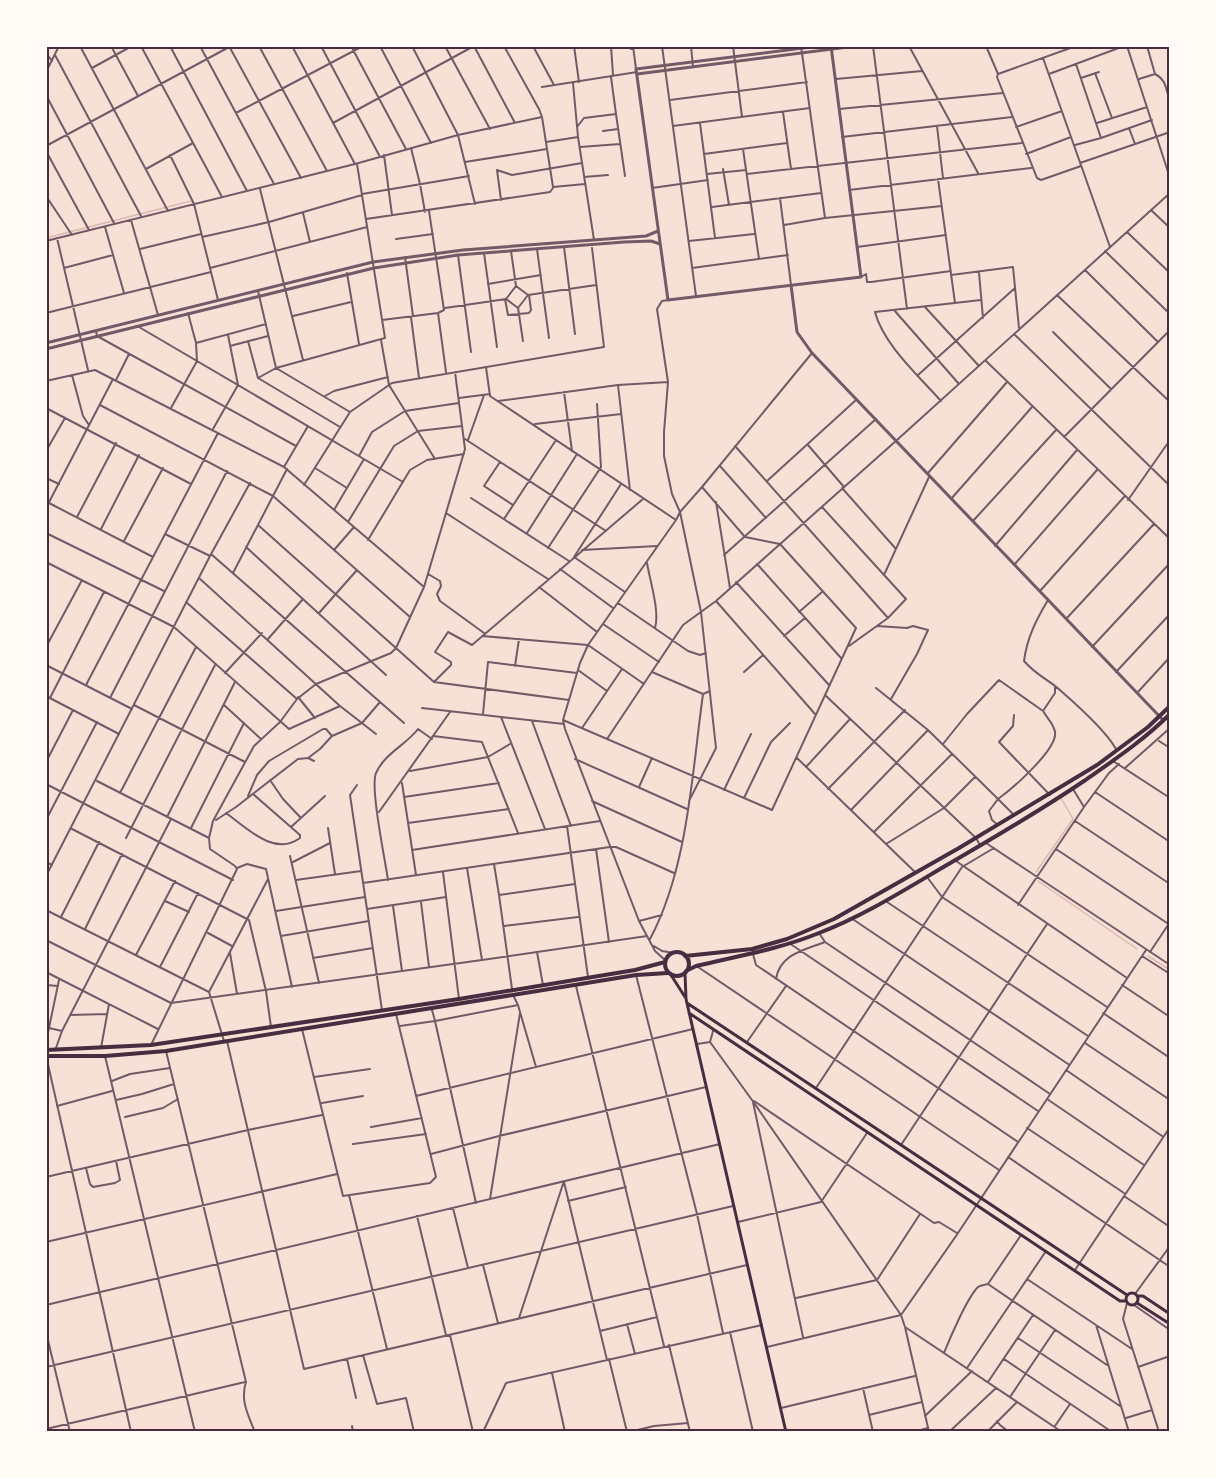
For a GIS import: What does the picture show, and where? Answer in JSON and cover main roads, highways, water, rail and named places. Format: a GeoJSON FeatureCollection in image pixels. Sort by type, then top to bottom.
{"type":"FeatureCollection","features":[{"type":"Feature","properties":{"kind":"highway"},"geometry":{"type":"LineString","coordinates":[[47,1058],[166,1051],[636,975],[670,974],[676,976],[696,966],[753,954],[789,943],[819,933],[851,918],[986,843],[1113,760],[1161,718],[1170,706]]}},
{"type":"Feature","properties":{"kind":"highway"},"geometry":{"type":"LineString","coordinates":[[46,1050],[151,1046],[635,970],[665,961],[674,953],[685,956],[752,949],[787,939],[834,919],[1050,795],[1117,752],[1161,718],[1170,714]]}},
{"type":"Feature","properties":{"kind":"highway"},"geometry":{"type":"LineString","coordinates":[[685,956],[688,963],[686,972]]}},
{"type":"Feature","properties":{"kind":"highway"},"geometry":{"type":"LineString","coordinates":[[665,961],[670,974]]}},
{"type":"Feature","properties":{"kind":"main road"},"geometry":{"type":"LineString","coordinates":[[686,972],[686,1001],[786,1431]]}},
{"type":"Feature","properties":{"kind":"main road"},"geometry":{"type":"LineString","coordinates":[[670,974],[686,1001],[1127,1295],[1143,1296],[1170,1314]]}},
{"type":"Feature","properties":{"kind":"main road"},"geometry":{"type":"LineString","coordinates":[[689,1013],[1120,1301],[1136,1304],[1170,1324]]}},
{"type":"Feature","properties":{"kind":"main road"},"geometry":{"type":"LineString","coordinates":[[1127,1295],[1127,1302]]}},
{"type":"Feature","properties":{"kind":"main road"},"geometry":{"type":"LineString","coordinates":[[1136,1295],[1136,1304]]}},
{"type":"Feature","properties":{"kind":"waterway"},"geometry":{"type":"LineString","coordinates":[[46,238],[191,201]]}},
{"type":"Feature","properties":{"kind":"waterway"},"geometry":{"type":"LineString","coordinates":[[1036,872],[1073,819],[1061,798]]}},
{"type":"Feature","properties":{"kind":"waterway"},"geometry":{"type":"LineString","coordinates":[[1038,881],[1137,949]]}},
{"type":"Feature","properties":{"kind":"waterway"},"geometry":{"type":"LineString","coordinates":[[1148,956],[1170,970]]}}]}
